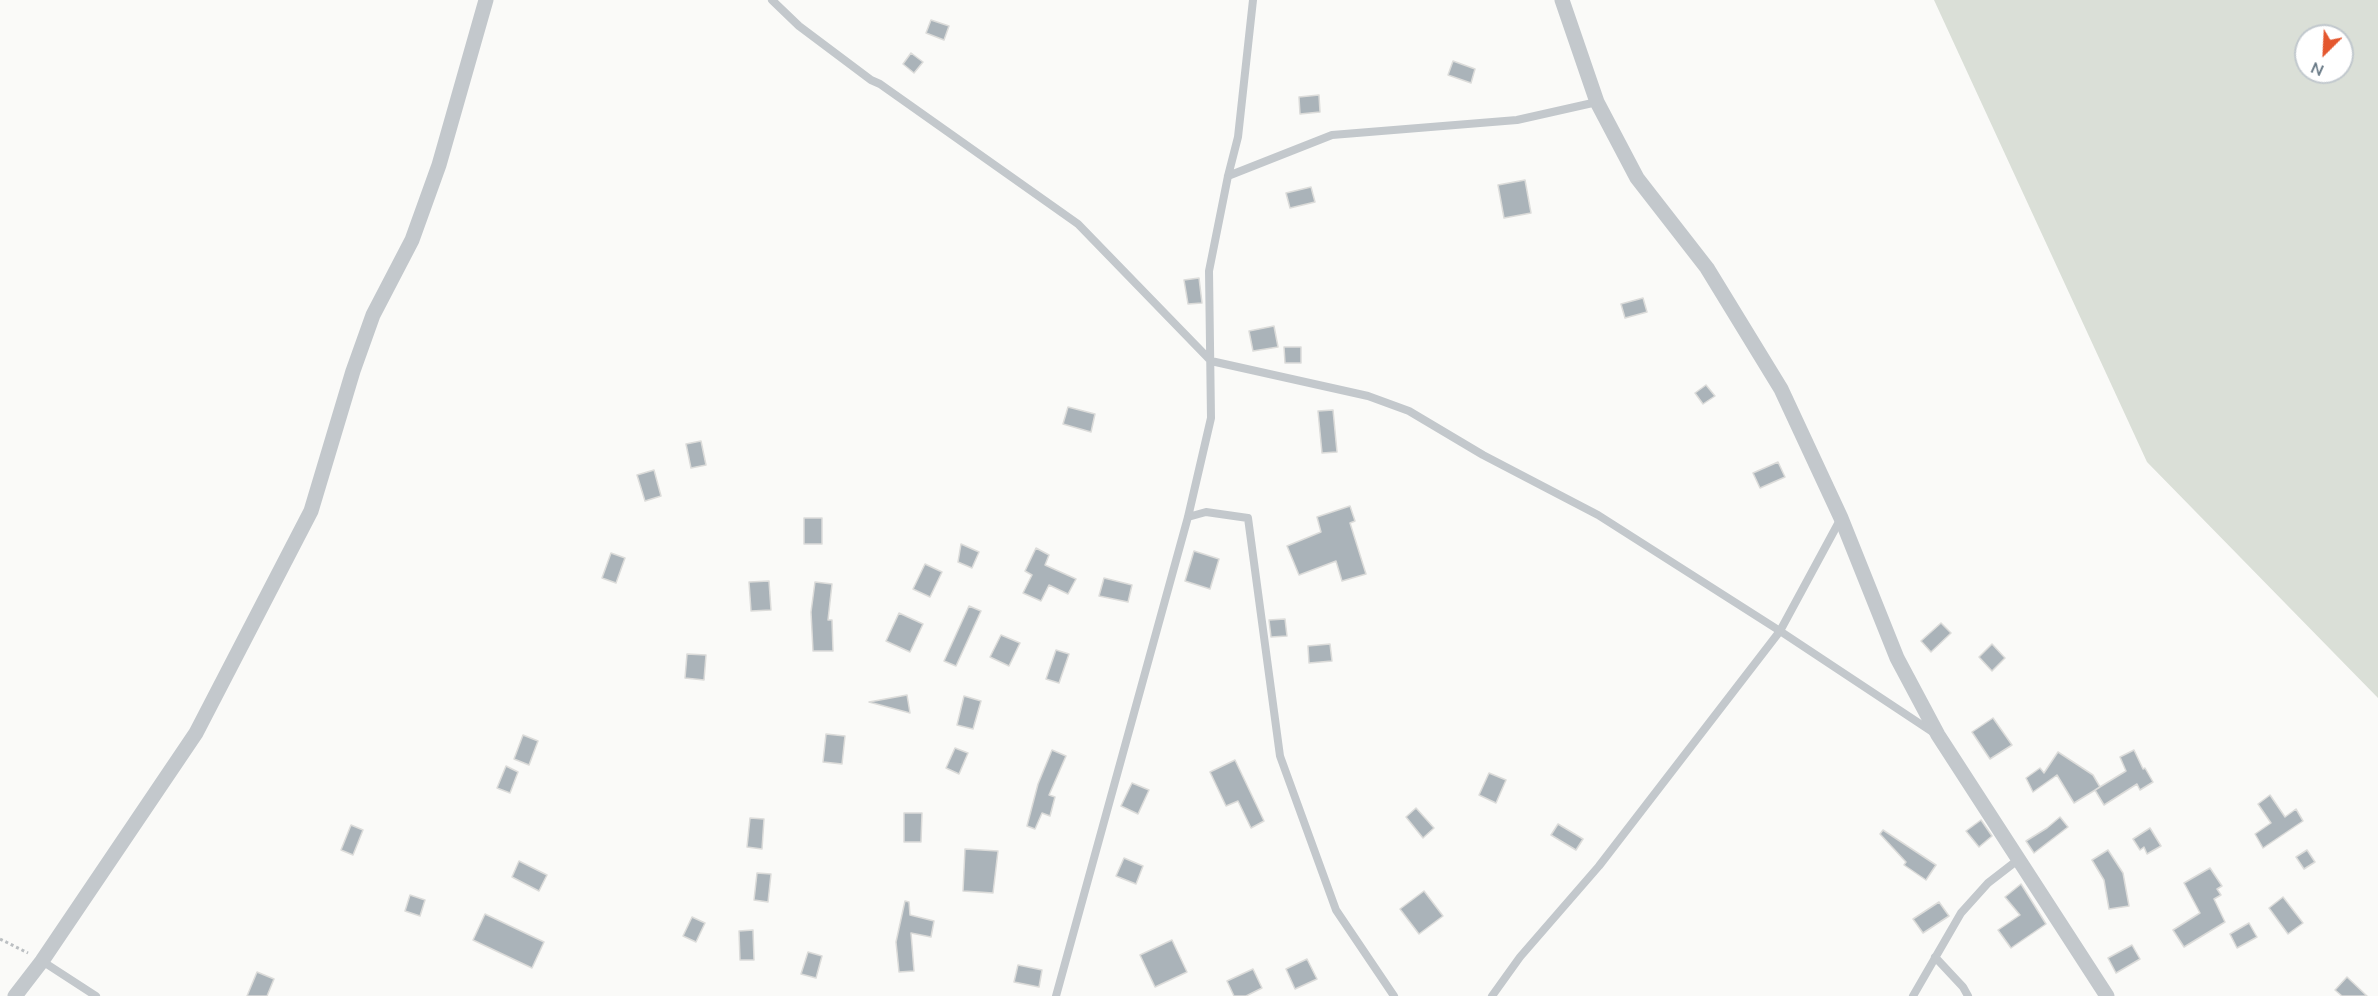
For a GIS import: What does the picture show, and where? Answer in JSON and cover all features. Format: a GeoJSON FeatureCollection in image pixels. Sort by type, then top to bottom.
{"type":"FeatureCollection","features":[{"type":"Feature","properties":{"kind":"street"},"geometry":{"type":"LineString","coordinates":[[15,996],[42,961],[196,733],[311,511],[353,371],[373,315],[412,240],[439,165],[486,0]]}},
{"type":"Feature","properties":{"kind":"street"},"geometry":{"type":"LineString","coordinates":[[1562,0],[1597,102],[1637,178],[1707,268],[1781,389],[1841,518],[1897,658],[1938,735],[2107,996]]}},
{"type":"Feature","properties":{"kind":"lane"},"geometry":{"type":"LineString","coordinates":[[772,0],[799,26],[871,80],[880,84],[1078,224],[1211,361],[1368,396],[1409,411],[1483,455],[1598,515],[1938,735]]}},
{"type":"Feature","properties":{"kind":"lane"},"geometry":{"type":"LineString","coordinates":[[1056,996],[1188,517],[1211,418],[1209,271],[1238,137],[1253,0]]}},
{"type":"Feature","properties":{"kind":"lane"},"geometry":{"type":"LineString","coordinates":[[1228,176],[1332,135],[1517,120],[1597,102]]}},
{"type":"Feature","properties":{"kind":"lane"},"geometry":{"type":"LineString","coordinates":[[1188,517],[1206,512],[1248,518],[1280,756],[1336,910],[1394,996]]}},
{"type":"Feature","properties":{"kind":"lane"},"geometry":{"type":"LineString","coordinates":[[1492,996],[1520,957],[1599,866],[1780,631],[1841,518]]}},
{"type":"Feature","properties":{"kind":"lane"},"geometry":{"type":"LineString","coordinates":[[1913,996],[1960,913],[1988,883],[2019,860]]}},
{"type":"Feature","properties":{"kind":"lane"},"geometry":{"type":"LineString","coordinates":[[1935,957],[1964,987],[1968,996]]}},
{"type":"Feature","properties":{"kind":"lane"},"geometry":{"type":"LineString","coordinates":[[42,961],[96,996]]}},
{"type":"Feature","properties":{"kind":"path"},"geometry":{"type":"LineString","coordinates":[[0,939],[42,961]]}},
{"type":"Feature","properties":{"kind":"shaded area"},"geometry":{"type":"Polygon","coordinates":[[[1934,0],[2378,0],[2378,698],[2147,462],[1934,0]]]}},
{"type":"Feature","properties":{"kind":"building"},"geometry":{"type":"Polygon","coordinates":[[[931,20],[949,26],[944,40],[926,33],[931,20]]]}},
{"type":"Feature","properties":{"kind":"building"},"geometry":{"type":"Polygon","coordinates":[[[911,53],[923,62],[914,73],[903,64],[911,53]]]}},
{"type":"Feature","properties":{"kind":"building"},"geometry":{"type":"Polygon","coordinates":[[[1453,61],[1475,69],[1471,83],[1448,75],[1453,61]]]}},
{"type":"Feature","properties":{"kind":"building"},"geometry":{"type":"Polygon","coordinates":[[[1319,95],[1320,112],[1300,114],[1299,97],[1319,95]]]}},
{"type":"Feature","properties":{"kind":"building"},"geometry":{"type":"Polygon","coordinates":[[[1525,180],[1531,213],[1504,218],[1498,185],[1525,180]]]}},
{"type":"Feature","properties":{"kind":"building"},"geometry":{"type":"Polygon","coordinates":[[[1311,187],[1315,202],[1290,208],[1286,193],[1311,187]]]}},
{"type":"Feature","properties":{"kind":"building"},"geometry":{"type":"Polygon","coordinates":[[[1199,278],[1202,303],[1188,304],[1184,280],[1199,278]]]}},
{"type":"Feature","properties":{"kind":"building"},"geometry":{"type":"Polygon","coordinates":[[[1643,298],[1647,312],[1625,318],[1621,304],[1643,298]]]}},
{"type":"Feature","properties":{"kind":"building"},"geometry":{"type":"Polygon","coordinates":[[[1274,326],[1278,347],[1253,351],[1249,331],[1274,326]]]}},
{"type":"Feature","properties":{"kind":"building"},"geometry":{"type":"Polygon","coordinates":[[[1284,347],[1301,347],[1301,363],[1285,363],[1284,347]]]}},
{"type":"Feature","properties":{"kind":"building"},"geometry":{"type":"Polygon","coordinates":[[[1706,385],[1715,396],[1703,404],[1695,393],[1706,385]]]}},
{"type":"Feature","properties":{"kind":"building"},"geometry":{"type":"Polygon","coordinates":[[[1068,407],[1095,414],[1091,432],[1063,424],[1068,407]]]}},
{"type":"Feature","properties":{"kind":"building"},"geometry":{"type":"Polygon","coordinates":[[[1333,410],[1337,452],[1322,453],[1318,411],[1333,410]]]}},
{"type":"Feature","properties":{"kind":"building"},"geometry":{"type":"Polygon","coordinates":[[[701,441],[706,465],[691,468],[686,444],[701,441]]]}},
{"type":"Feature","properties":{"kind":"building"},"geometry":{"type":"Polygon","coordinates":[[[1778,462],[1785,477],[1760,488],[1753,473],[1778,462]]]}},
{"type":"Feature","properties":{"kind":"building"},"geometry":{"type":"Polygon","coordinates":[[[654,470],[661,496],[645,501],[637,475],[654,470]]]}},
{"type":"Feature","properties":{"kind":"building"},"geometry":{"type":"Polygon","coordinates":[[[1350,506],[1355,521],[1350,523],[1366,574],[1342,581],[1336,561],[1299,575],[1287,546],[1321,532],[1317,517],[1350,506]]]}},
{"type":"Feature","properties":{"kind":"building"},"geometry":{"type":"Polygon","coordinates":[[[804,518],[822,518],[822,544],[804,544],[804,518]]]}},
{"type":"Feature","properties":{"kind":"building"},"geometry":{"type":"Polygon","coordinates":[[[961,544],[979,552],[972,568],[958,562],[961,544]]]}},
{"type":"Feature","properties":{"kind":"building"},"geometry":{"type":"Polygon","coordinates":[[[1036,548],[1049,555],[1045,565],[1076,579],[1068,594],[1049,585],[1041,601],[1023,593],[1032,575],[1025,571],[1036,548]]]}},
{"type":"Feature","properties":{"kind":"building"},"geometry":{"type":"Polygon","coordinates":[[[1194,551],[1219,559],[1210,589],[1185,581],[1194,551]]]}},
{"type":"Feature","properties":{"kind":"building"},"geometry":{"type":"Polygon","coordinates":[[[611,553],[625,558],[616,583],[602,578],[611,553]]]}},
{"type":"Feature","properties":{"kind":"building"},"geometry":{"type":"Polygon","coordinates":[[[925,564],[942,572],[930,597],[913,589],[925,564]]]}},
{"type":"Feature","properties":{"kind":"building"},"geometry":{"type":"Polygon","coordinates":[[[1104,578],[1132,585],[1128,602],[1099,596],[1104,578]]]}},
{"type":"Feature","properties":{"kind":"building"},"geometry":{"type":"Polygon","coordinates":[[[769,581],[771,610],[751,611],[749,582],[769,581]]]}},
{"type":"Feature","properties":{"kind":"building"},"geometry":{"type":"Polygon","coordinates":[[[815,582],[832,584],[828,620],[832,620],[833,651],[813,651],[811,612],[815,582]]]}},
{"type":"Feature","properties":{"kind":"building"},"geometry":{"type":"Polygon","coordinates":[[[969,606],[981,611],[956,666],[944,661],[969,606]]]}},
{"type":"Feature","properties":{"kind":"building"},"geometry":{"type":"Polygon","coordinates":[[[899,613],[923,624],[910,652],[886,641],[899,613]]]}},
{"type":"Feature","properties":{"kind":"building"},"geometry":{"type":"Polygon","coordinates":[[[1285,619],[1287,636],[1271,637],[1269,620],[1285,619]]]}},
{"type":"Feature","properties":{"kind":"building"},"geometry":{"type":"Polygon","coordinates":[[[1941,623],[1951,633],[1931,652],[1921,641],[1941,623]]]}},
{"type":"Feature","properties":{"kind":"building"},"geometry":{"type":"Polygon","coordinates":[[[1001,635],[1020,643],[1009,666],[990,657],[1001,635]]]}},
{"type":"Feature","properties":{"kind":"building"},"geometry":{"type":"Polygon","coordinates":[[[1330,644],[1332,661],[1309,663],[1308,646],[1330,644]]]}},
{"type":"Feature","properties":{"kind":"building"},"geometry":{"type":"Polygon","coordinates":[[[1992,644],[2005,658],[1992,671],[1979,657],[1992,644]]]}},
{"type":"Feature","properties":{"kind":"building"},"geometry":{"type":"Polygon","coordinates":[[[1056,650],[1069,654],[1059,683],[1046,679],[1056,650]]]}},
{"type":"Feature","properties":{"kind":"building"},"geometry":{"type":"Polygon","coordinates":[[[687,654],[706,655],[704,680],[685,678],[687,654]]]}},
{"type":"Feature","properties":{"kind":"building"},"geometry":{"type":"Polygon","coordinates":[[[907,695],[910,713],[869,702],[907,695]]]}},
{"type":"Feature","properties":{"kind":"building"},"geometry":{"type":"Polygon","coordinates":[[[964,696],[981,701],[973,729],[957,725],[964,696]]]}},
{"type":"Feature","properties":{"kind":"building"},"geometry":{"type":"Polygon","coordinates":[[[1993,718],[2012,745],[1990,759],[1972,732],[1993,718]]]}},
{"type":"Feature","properties":{"kind":"building"},"geometry":{"type":"Polygon","coordinates":[[[826,734],[845,736],[842,764],[823,762],[826,734]]]}},
{"type":"Feature","properties":{"kind":"building"},"geometry":{"type":"Polygon","coordinates":[[[523,735],[538,741],[529,765],[514,759],[523,735]]]}},
{"type":"Feature","properties":{"kind":"building"},"geometry":{"type":"Polygon","coordinates":[[[955,748],[968,753],[959,774],[946,768],[955,748]]]}},
{"type":"Feature","properties":{"kind":"building"},"geometry":{"type":"Polygon","coordinates":[[[1052,750],[1066,756],[1049,795],[1055,797],[1050,816],[1042,813],[1035,829],[1027,826],[1038,784],[1052,750]]]}},
{"type":"Feature","properties":{"kind":"building"},"geometry":{"type":"Polygon","coordinates":[[[2134,750],[2143,769],[2145,768],[2153,782],[2140,790],[2137,784],[2104,805],[2095,790],[2126,771],[2120,757],[2134,750]]]}},
{"type":"Feature","properties":{"kind":"building"},"geometry":{"type":"Polygon","coordinates":[[[2058,752],[2093,775],[2100,787],[2074,803],[2057,775],[2033,792],[2026,778],[2040,768],[2044,773],[2058,752]]]}},
{"type":"Feature","properties":{"kind":"building"},"geometry":{"type":"Polygon","coordinates":[[[1235,760],[1264,821],[1251,828],[1238,801],[1226,806],[1210,772],[1235,760]]]}},
{"type":"Feature","properties":{"kind":"building"},"geometry":{"type":"Polygon","coordinates":[[[506,766],[518,772],[510,793],[497,788],[506,766]]]}},
{"type":"Feature","properties":{"kind":"building"},"geometry":{"type":"Polygon","coordinates":[[[1489,773],[1506,780],[1496,803],[1479,795],[1489,773]]]}},
{"type":"Feature","properties":{"kind":"building"},"geometry":{"type":"Polygon","coordinates":[[[1132,783],[1149,790],[1138,814],[1121,806],[1132,783]]]}},
{"type":"Feature","properties":{"kind":"building"},"geometry":{"type":"Polygon","coordinates":[[[2270,795],[2285,817],[2296,809],[2303,821],[2263,848],[2255,834],[2271,823],[2258,804],[2270,795]]]}},
{"type":"Feature","properties":{"kind":"building"},"geometry":{"type":"Polygon","coordinates":[[[1416,808],[1434,828],[1423,838],[1406,817],[1416,808]]]}},
{"type":"Feature","properties":{"kind":"building"},"geometry":{"type":"Polygon","coordinates":[[[904,813],[922,813],[921,842],[904,842],[904,813]]]}},
{"type":"Feature","properties":{"kind":"building"},"geometry":{"type":"Polygon","coordinates":[[[2060,817],[2068,827],[2034,853],[2026,841],[2060,817]]]}},
{"type":"Feature","properties":{"kind":"building"},"geometry":{"type":"Polygon","coordinates":[[[750,818],[764,819],[762,849],[747,847],[750,818]]]}},
{"type":"Feature","properties":{"kind":"building"},"geometry":{"type":"Polygon","coordinates":[[[1981,820],[1992,836],[1979,847],[1966,831],[1981,820]]]}},
{"type":"Feature","properties":{"kind":"building"},"geometry":{"type":"Polygon","coordinates":[[[1558,824],[1583,839],[1576,850],[1551,835],[1558,824]]]}},
{"type":"Feature","properties":{"kind":"building"},"geometry":{"type":"Polygon","coordinates":[[[351,825],[363,830],[353,855],[341,850],[351,825]]]}},
{"type":"Feature","properties":{"kind":"building"},"geometry":{"type":"Polygon","coordinates":[[[2150,828],[2161,846],[2147,854],[2144,847],[2140,850],[2133,839],[2150,828]]]}},
{"type":"Feature","properties":{"kind":"building"},"geometry":{"type":"Polygon","coordinates":[[[1883,830],[1936,865],[1926,880],[1904,865],[1906,862],[1880,834],[1883,830]]]}},
{"type":"Feature","properties":{"kind":"building"},"geometry":{"type":"Polygon","coordinates":[[[965,849],[998,851],[993,893],[963,891],[965,849]]]}},
{"type":"Feature","properties":{"kind":"building"},"geometry":{"type":"Polygon","coordinates":[[[2108,850],[2123,873],[2129,906],[2109,909],[2104,880],[2092,860],[2108,850]]]}},
{"type":"Feature","properties":{"kind":"building"},"geometry":{"type":"Polygon","coordinates":[[[2307,850],[2315,862],[2304,869],[2296,857],[2307,850]]]}},
{"type":"Feature","properties":{"kind":"building"},"geometry":{"type":"Polygon","coordinates":[[[1124,858],[1143,866],[1136,884],[1116,876],[1124,858]]]}},
{"type":"Feature","properties":{"kind":"building"},"geometry":{"type":"Polygon","coordinates":[[[519,861],[547,875],[539,891],[512,877],[519,861]]]}},
{"type":"Feature","properties":{"kind":"building"},"geometry":{"type":"Polygon","coordinates":[[[2210,868],[2222,886],[2217,889],[2221,895],[2214,899],[2225,922],[2184,947],[2173,930],[2200,913],[2184,883],[2210,868]]]}},
{"type":"Feature","properties":{"kind":"building"},"geometry":{"type":"Polygon","coordinates":[[[757,873],[771,874],[768,902],[754,900],[757,873]]]}},
{"type":"Feature","properties":{"kind":"building"},"geometry":{"type":"Polygon","coordinates":[[[2021,884],[2046,924],[2011,948],[1998,930],[2020,915],[2005,897],[2021,884]]]}},
{"type":"Feature","properties":{"kind":"building"},"geometry":{"type":"Polygon","coordinates":[[[1424,891],[1443,916],[1419,934],[1400,909],[1424,891]]]}},
{"type":"Feature","properties":{"kind":"building"},"geometry":{"type":"Polygon","coordinates":[[[410,895],[425,900],[420,916],[405,911],[410,895]]]}},
{"type":"Feature","properties":{"kind":"building"},"geometry":{"type":"Polygon","coordinates":[[[2283,897],[2303,923],[2288,934],[2269,908],[2283,897]]]}},
{"type":"Feature","properties":{"kind":"building"},"geometry":{"type":"Polygon","coordinates":[[[905,901],[909,902],[910,915],[934,921],[931,937],[911,933],[914,971],[899,972],[896,942],[905,901]]]}},
{"type":"Feature","properties":{"kind":"building"},"geometry":{"type":"Polygon","coordinates":[[[1939,902],[1949,916],[1923,933],[1913,919],[1939,902]]]}},
{"type":"Feature","properties":{"kind":"building"},"geometry":{"type":"Polygon","coordinates":[[[485,914],[544,942],[532,968],[473,940],[485,914]]]}},
{"type":"Feature","properties":{"kind":"building"},"geometry":{"type":"Polygon","coordinates":[[[692,917],[705,923],[696,942],[683,936],[692,917]]]}},
{"type":"Feature","properties":{"kind":"building"},"geometry":{"type":"Polygon","coordinates":[[[2249,923],[2257,937],[2237,948],[2230,934],[2249,923]]]}},
{"type":"Feature","properties":{"kind":"building"},"geometry":{"type":"Polygon","coordinates":[[[753,930],[754,960],[740,960],[739,931],[753,930]]]}},
{"type":"Feature","properties":{"kind":"building"},"geometry":{"type":"Polygon","coordinates":[[[1172,940],[1187,972],[1155,987],[1140,955],[1172,940]]]}},
{"type":"Feature","properties":{"kind":"building"},"geometry":{"type":"Polygon","coordinates":[[[2132,945],[2140,959],[2116,973],[2108,958],[2132,945]]]}},
{"type":"Feature","properties":{"kind":"building"},"geometry":{"type":"Polygon","coordinates":[[[808,952],[822,956],[816,978],[801,974],[808,952]]]}},
{"type":"Feature","properties":{"kind":"building"},"geometry":{"type":"Polygon","coordinates":[[[1307,959],[1317,979],[1295,989],[1286,969],[1307,959]]]}},
{"type":"Feature","properties":{"kind":"building"},"geometry":{"type":"Polygon","coordinates":[[[1018,965],[1042,970],[1039,987],[1014,982],[1018,965]]]}},
{"type":"Feature","properties":{"kind":"building"},"geometry":{"type":"Polygon","coordinates":[[[1253,969],[1262,988],[1246,996],[1234,996],[1227,981],[1253,969]]]}},
{"type":"Feature","properties":{"kind":"building"},"geometry":{"type":"Polygon","coordinates":[[[257,972],[274,979],[267,996],[247,996],[257,972]]]}},
{"type":"Feature","properties":{"kind":"building"},"geometry":{"type":"Polygon","coordinates":[[[2347,977],[2367,996],[2342,996],[2335,990],[2347,977]]]}}]}
